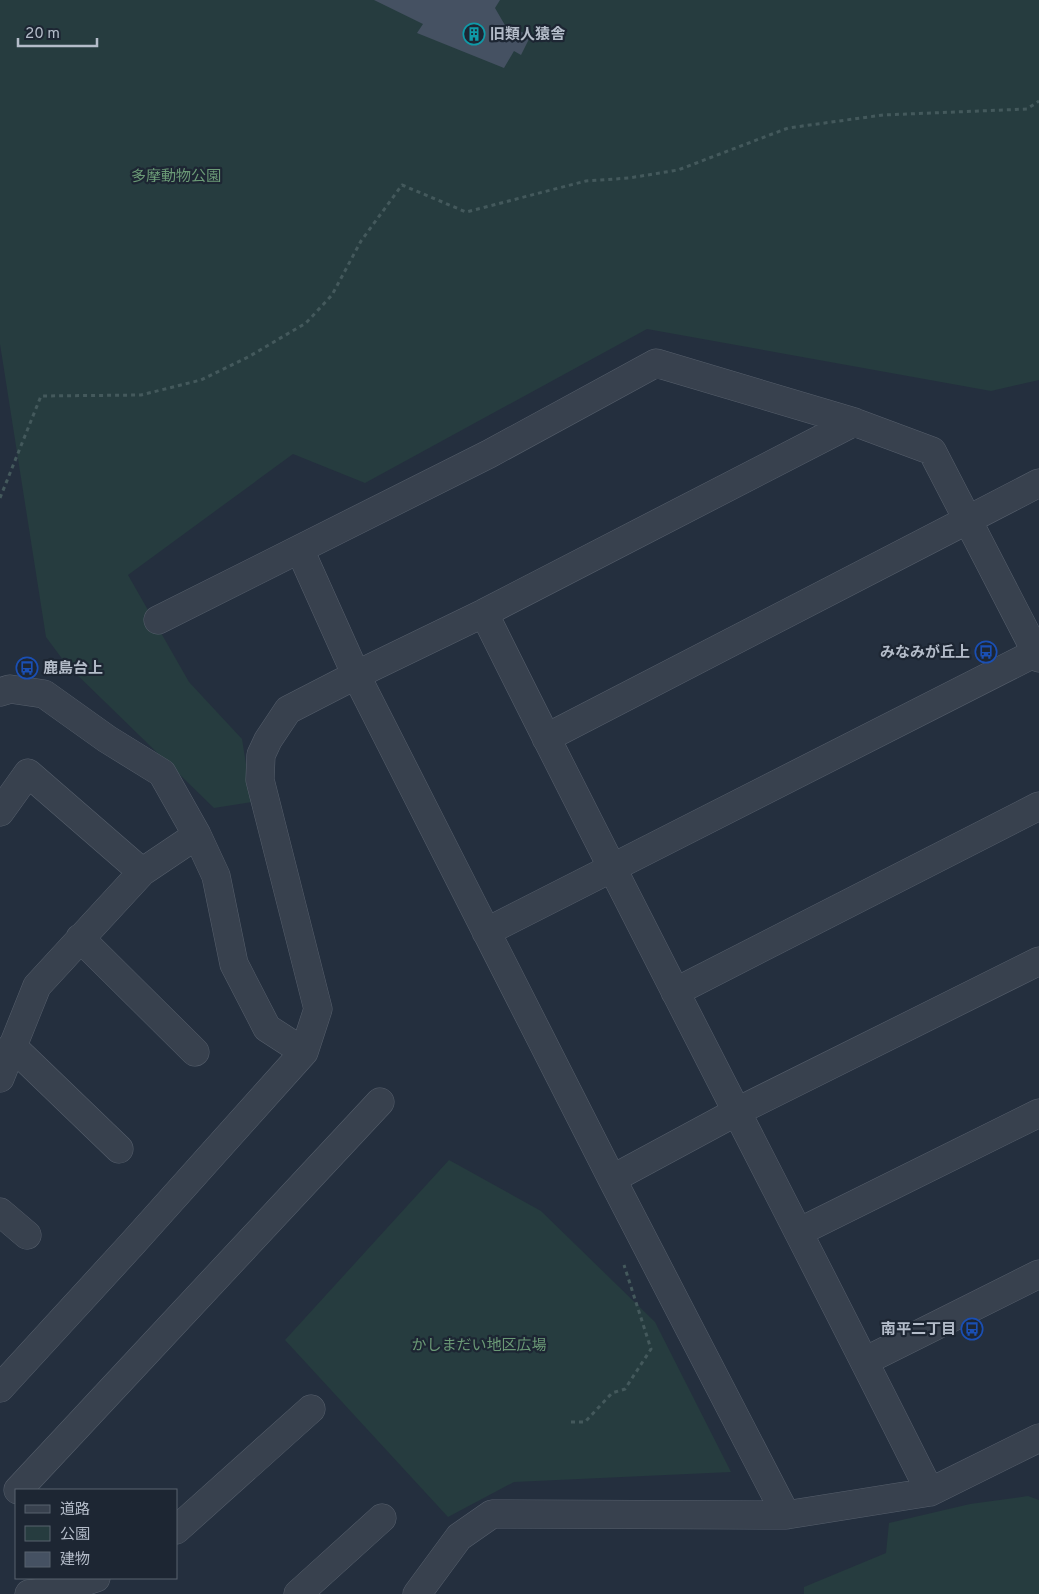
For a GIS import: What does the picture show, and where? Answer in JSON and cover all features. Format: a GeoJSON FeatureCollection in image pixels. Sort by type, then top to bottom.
{"type":"FeatureCollection","features":[{"type":"Feature","properties":{"kind":"street"},"geometry":{"type":"LineString","coordinates":[[158,620],[489,454],[656,363],[854,422],[932,451],[1038,654],[486,932]]}},
{"type":"Feature","properties":{"kind":"street"},"geometry":{"type":"LineString","coordinates":[[0,1388],[304,1052],[318,1009],[260,780],[261,755],[268,740],[288,710],[484,613],[854,422]]}},
{"type":"Feature","properties":{"kind":"street"},"geometry":{"type":"LineString","coordinates":[[546,738],[1039,483]]}},
{"type":"Feature","properties":{"kind":"street"},"geometry":{"type":"LineString","coordinates":[[300,550],[356,675],[612,1179],[786,1515]]}},
{"type":"Feature","properties":{"kind":"street"},"geometry":{"type":"LineString","coordinates":[[484,613],[930,1492]]}},
{"type":"Feature","properties":{"kind":"street"},"geometry":{"type":"LineString","coordinates":[[0,692],[10,689],[44,694],[107,739],[162,773],[197,835],[216,876],[234,964],[267,1028],[304,1052]]}},
{"type":"Feature","properties":{"kind":"street"},"geometry":{"type":"LineString","coordinates":[[0,812],[28,773],[142,872]]}},
{"type":"Feature","properties":{"kind":"street"},"geometry":{"type":"LineString","coordinates":[[675,992],[1039,806]]}},
{"type":"Feature","properties":{"kind":"street"},"geometry":{"type":"LineString","coordinates":[[0,1078],[37,986],[142,872],[197,835]]}},
{"type":"Feature","properties":{"kind":"street"},"geometry":{"type":"LineString","coordinates":[[80,938],[195,1052]]}},
{"type":"Feature","properties":{"kind":"street"},"geometry":{"type":"LineString","coordinates":[[612,1179],[738,1111],[1039,961]]}},
{"type":"Feature","properties":{"kind":"street"},"geometry":{"type":"LineString","coordinates":[[12,1046],[119,1149]]}},
{"type":"Feature","properties":{"kind":"street"},"geometry":{"type":"LineString","coordinates":[[19,1489],[380,1102]]}},
{"type":"Feature","properties":{"kind":"street"},"geometry":{"type":"LineString","coordinates":[[799,1232],[1039,1113]]}},
{"type":"Feature","properties":{"kind":"street"},"geometry":{"type":"LineString","coordinates":[[0,1212],[27,1235]]}},
{"type":"Feature","properties":{"kind":"street"},"geometry":{"type":"LineString","coordinates":[[865,1361],[1039,1274]]}},
{"type":"Feature","properties":{"kind":"street"},"geometry":{"type":"LineString","coordinates":[[178,1528],[311,1409]]}},
{"type":"Feature","properties":{"kind":"street"},"geometry":{"type":"LineString","coordinates":[[417,1594],[459,1538],[492,1514],[786,1515],[930,1492],[1039,1438]]}},
{"type":"Feature","properties":{"kind":"street"},"geometry":{"type":"LineString","coordinates":[[0,1498],[15,1492]]}},
{"type":"Feature","properties":{"kind":"street"},"geometry":{"type":"LineString","coordinates":[[298,1594],[382,1518]]}},
{"type":"Feature","properties":{"kind":"street"},"geometry":{"type":"LineString","coordinates":[[29,1594],[54,1591],[93,1579]]}},
{"type":"Feature","properties":{"kind":"path"},"geometry":{"type":"LineString","coordinates":[[0,498],[41,396],[141,395],[201,380],[250,356],[306,323],[332,295],[361,241],[402,185],[466,212],[586,182],[630,178],[678,170],[788,128],[883,116],[1027,109],[1039,102]]}},
{"type":"Feature","properties":{"kind":"path"},"geometry":{"type":"LineString","coordinates":[[571,1422],[584,1422],[612,1393],[625,1389],[651,1349],[622,1258]]}},
{"type":"Feature","properties":{"kind":"green space","name":"多摩動物公園"},"geometry":{"type":"Polygon","coordinates":[[[0,0],[1039,0],[1039,380],[991,391],[647,329],[365,483],[293,454],[128,575],[189,682],[242,739],[252,802],[214,808],[66,664],[46,637],[0,344],[0,0]]]}},
{"type":"Feature","properties":{"kind":"green space","name":"かしまだい地区広場"},"geometry":{"type":"Polygon","coordinates":[[[449,1160],[541,1211],[655,1322],[731,1472],[514,1482],[448,1517],[285,1340],[449,1160]]]}},
{"type":"Feature","properties":{"kind":"green space"},"geometry":{"type":"Polygon","coordinates":[[[1028,1496],[1039,1500],[1039,1594],[804,1594],[804,1587],[886,1553],[889,1523],[970,1504],[1028,1496]]]}},
{"type":"Feature","properties":{"kind":"building","name":"旧類人猿舎"},"geometry":{"type":"Polygon","coordinates":[[[374,0],[500,0],[495,8],[506,27],[531,35],[521,55],[514,51],[504,68],[417,33],[423,24],[374,0]]]}},
{"type":"Feature","properties":{"kind":"place","name":"旧類人猿舎"},"geometry":{"type":"Point","coordinates":[474,34]}},
{"type":"Feature","properties":{"kind":"place","name":"みなみが丘上"},"geometry":{"type":"Point","coordinates":[986,652]}},
{"type":"Feature","properties":{"kind":"place","name":"鹿島台上"},"geometry":{"type":"Point","coordinates":[27,668]}},
{"type":"Feature","properties":{"kind":"place","name":"南平二丁目"},"geometry":{"type":"Point","coordinates":[972,1329]}}]}
